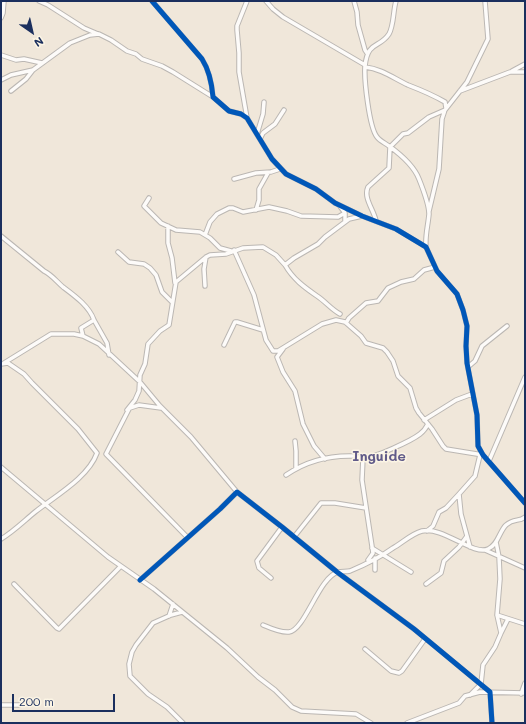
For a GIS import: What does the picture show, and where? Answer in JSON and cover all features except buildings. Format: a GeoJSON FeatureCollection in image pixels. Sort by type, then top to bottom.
{"type":"FeatureCollection","features":[{"type":"Feature","properties":{"kind":"street"},"geometry":{"type":"LineString","coordinates":[[1,18],[4,12],[4,1]]}},
{"type":"Feature","properties":{"kind":"street"},"geometry":{"type":"LineString","coordinates":[[39,1],[48,5],[84,28],[111,40],[127,51],[173,72],[213,97],[230,111],[241,114],[247,118]]}},
{"type":"Feature","properties":{"kind":"street"},"geometry":{"type":"LineString","coordinates":[[152,1],[202,59],[212,86],[213,97]]}},
{"type":"Feature","properties":{"kind":"street"},"geometry":{"type":"LineString","coordinates":[[247,1],[237,26],[239,72],[247,118],[272,159],[280,169],[290,177],[316,189],[339,204],[362,216],[396,229],[426,247]]}},
{"type":"Feature","properties":{"kind":"street"},"geometry":{"type":"LineString","coordinates":[[266,1],[278,13],[365,66],[383,71],[405,83],[430,93],[445,102],[446,109]]}},
{"type":"Feature","properties":{"kind":"street"},"geometry":{"type":"LineString","coordinates":[[354,1],[358,12],[358,25],[365,50],[368,53]]}},
{"type":"Feature","properties":{"kind":"street"},"geometry":{"type":"LineString","coordinates":[[396,1],[389,33],[371,48],[368,53],[365,66],[365,82],[373,129],[378,138],[409,164],[418,177],[429,212]]}},
{"type":"Feature","properties":{"kind":"street"},"geometry":{"type":"LineString","coordinates":[[427,531],[433,526],[439,512],[446,508],[475,476],[481,455],[478,446],[478,421],[468,367],[466,346],[467,326],[462,304],[457,294],[435,267],[426,247],[425,236],[439,169],[442,119],[446,109],[467,82],[488,39],[485,1]]}},
{"type":"Feature","properties":{"kind":"street"},"geometry":{"type":"LineString","coordinates":[[11,91],[26,79],[32,70],[70,43],[90,35],[99,34]]}},
{"type":"Feature","properties":{"kind":"street"},"geometry":{"type":"LineString","coordinates":[[1,55],[16,60],[24,59],[33,60],[39,63],[43,62]]}},
{"type":"Feature","properties":{"kind":"street"},"geometry":{"type":"LineString","coordinates":[[459,91],[510,72],[525,64]]}},
{"type":"Feature","properties":{"kind":"street"},"geometry":{"type":"LineString","coordinates":[[1,80],[11,75],[32,70]]}},
{"type":"Feature","properties":{"kind":"street"},"geometry":{"type":"LineString","coordinates":[[510,72],[525,72]]}},
{"type":"Feature","properties":{"kind":"street"},"geometry":{"type":"LineString","coordinates":[[256,134],[263,114],[264,102]]}},
{"type":"Feature","properties":{"kind":"street"},"geometry":{"type":"LineString","coordinates":[[376,221],[366,192],[368,187],[389,168],[390,147],[402,135],[408,133],[423,120],[446,109]]}},
{"type":"Feature","properties":{"kind":"street"},"geometry":{"type":"LineString","coordinates":[[260,139],[262,134],[275,124],[284,110]]}},
{"type":"Feature","properties":{"kind":"street"},"geometry":{"type":"LineString","coordinates":[[234,179],[248,174],[262,172],[268,173],[280,169]]}},
{"type":"Feature","properties":{"kind":"street"},"geometry":{"type":"LineString","coordinates":[[256,210],[259,200],[259,189],[268,173]]}},
{"type":"Feature","properties":{"kind":"street"},"geometry":{"type":"LineString","coordinates":[[149,198],[144,207],[159,222],[176,230],[187,232],[192,230],[205,235],[220,247],[233,251],[254,295],[266,340],[273,351],[276,352],[322,324],[336,320],[346,323],[361,336],[366,343],[383,348],[387,352],[393,360],[398,376],[410,388],[416,408],[445,448],[481,455],[489,461],[525,503]]}},
{"type":"Feature","properties":{"kind":"street"},"geometry":{"type":"LineString","coordinates":[[339,204],[345,213],[345,222]]}},
{"type":"Feature","properties":{"kind":"street"},"geometry":{"type":"LineString","coordinates":[[205,235],[212,220],[219,212],[231,208],[243,212],[268,207],[298,215],[333,217],[338,217],[345,213]]}},
{"type":"Feature","properties":{"kind":"street"},"geometry":{"type":"LineString","coordinates":[[285,266],[298,255],[318,244],[325,236],[350,218],[362,216]]}},
{"type":"Feature","properties":{"kind":"street"},"geometry":{"type":"LineString","coordinates":[[162,408],[139,405],[127,410],[135,400],[147,346],[160,331],[169,325],[175,283],[172,258],[168,243],[168,226]]}},
{"type":"Feature","properties":{"kind":"street"},"geometry":{"type":"LineString","coordinates":[[1,236],[75,295],[94,320],[107,343],[109,355]]}},
{"type":"Feature","properties":{"kind":"street"},"geometry":{"type":"LineString","coordinates":[[414,240],[425,236]]}},
{"type":"Feature","properties":{"kind":"street"},"geometry":{"type":"LineString","coordinates":[[175,283],[206,257],[249,247],[265,247],[276,255],[296,281],[318,297],[331,309],[340,314]]}},
{"type":"Feature","properties":{"kind":"street"},"geometry":{"type":"LineString","coordinates":[[118,252],[129,262],[144,264],[150,268],[156,275],[162,292],[172,302]]}},
{"type":"Feature","properties":{"kind":"street"},"geometry":{"type":"LineString","coordinates":[[205,286],[204,269],[206,257]]}},
{"type":"Feature","properties":{"kind":"street"},"geometry":{"type":"LineString","coordinates":[[346,323],[349,318],[366,303],[378,300],[388,288],[401,282],[414,279],[424,270],[435,267]]}},
{"type":"Feature","properties":{"kind":"street"},"geometry":{"type":"LineString","coordinates":[[74,334],[94,320]]}},
{"type":"Feature","properties":{"kind":"street"},"geometry":{"type":"LineString","coordinates":[[224,345],[235,322],[263,330]]}},
{"type":"Feature","properties":{"kind":"street"},"geometry":{"type":"LineString","coordinates":[[468,367],[475,361],[482,346],[507,326]]}},
{"type":"Feature","properties":{"kind":"street"},"geometry":{"type":"LineString","coordinates":[[81,328],[83,336]]}},
{"type":"Feature","properties":{"kind":"street"},"geometry":{"type":"LineString","coordinates":[[2,364],[51,334],[74,334],[83,336],[98,344],[140,382],[162,408],[191,437],[237,492],[337,572],[382,605],[490,692],[492,723]]}},
{"type":"Feature","properties":{"kind":"street"},"geometry":{"type":"LineString","coordinates":[[285,347],[277,357],[283,372],[294,387],[301,420],[306,431],[314,446],[324,459]]}},
{"type":"Feature","properties":{"kind":"street"},"geometry":{"type":"LineString","coordinates":[[1,539],[14,531],[78,479],[92,463],[97,453],[78,429],[24,374],[10,364],[2,364]]}},
{"type":"Feature","properties":{"kind":"street"},"geometry":{"type":"LineString","coordinates":[[489,461],[525,377]]}},
{"type":"Feature","properties":{"kind":"street"},"geometry":{"type":"LineString","coordinates":[[424,420],[456,400],[472,394]]}},
{"type":"Feature","properties":{"kind":"street"},"geometry":{"type":"LineString","coordinates":[[130,408],[106,454],[187,537]]}},
{"type":"Feature","properties":{"kind":"street"},"geometry":{"type":"LineString","coordinates":[[286,475],[304,464],[324,459],[352,456],[363,458],[386,451],[416,437],[428,424]]}},
{"type":"Feature","properties":{"kind":"street"},"geometry":{"type":"LineString","coordinates":[[295,441],[296,468]]}},
{"type":"Feature","properties":{"kind":"street"},"geometry":{"type":"LineString","coordinates":[[363,458],[362,480],[372,548],[372,556],[366,562]]}},
{"type":"Feature","properties":{"kind":"street"},"geometry":{"type":"LineString","coordinates":[[1,466],[120,567],[154,589],[227,648],[292,707],[297,710],[351,713],[372,723]]}},
{"type":"Feature","properties":{"kind":"street"},"geometry":{"type":"LineString","coordinates":[[140,580],[237,492]]}},
{"type":"Feature","properties":{"kind":"street"},"geometry":{"type":"LineString","coordinates":[[459,494],[461,514],[470,547]]}},
{"type":"Feature","properties":{"kind":"street"},"geometry":{"type":"LineString","coordinates":[[294,537],[321,503],[335,503],[366,508]]}},
{"type":"Feature","properties":{"kind":"street"},"geometry":{"type":"LineString","coordinates":[[485,550],[489,549],[496,542],[505,526],[512,521],[521,520],[525,517]]}},
{"type":"Feature","properties":{"kind":"street"},"geometry":{"type":"LineString","coordinates":[[271,578],[259,568],[257,560],[282,527]]}},
{"type":"Feature","properties":{"kind":"street"},"geometry":{"type":"LineString","coordinates":[[263,625],[288,633],[294,631],[310,609],[324,583],[337,572],[350,570],[382,555],[422,531],[440,532],[470,547],[485,550],[525,568]]}},
{"type":"Feature","properties":{"kind":"street"},"geometry":{"type":"LineString","coordinates":[[426,584],[441,573],[444,561],[459,547],[467,536]]}},
{"type":"Feature","properties":{"kind":"street"},"geometry":{"type":"LineString","coordinates":[[496,542],[499,557],[500,579],[497,616],[501,633]]}},
{"type":"Feature","properties":{"kind":"street"},"geometry":{"type":"LineString","coordinates":[[372,548],[411,572]]}},
{"type":"Feature","properties":{"kind":"street"},"geometry":{"type":"LineString","coordinates":[[375,558],[376,570]]}},
{"type":"Feature","properties":{"kind":"street"},"geometry":{"type":"LineString","coordinates":[[14,584],[59,629],[120,567]]}},
{"type":"Feature","properties":{"kind":"street"},"geometry":{"type":"LineString","coordinates":[[168,617],[172,610],[173,604]]}},
{"type":"Feature","properties":{"kind":"street"},"geometry":{"type":"LineString","coordinates":[[182,612],[153,623],[141,637],[132,652],[128,664],[130,676],[148,694],[167,707],[183,723]]}},
{"type":"Feature","properties":{"kind":"street"},"geometry":{"type":"LineString","coordinates":[[497,616],[525,624]]}},
{"type":"Feature","properties":{"kind":"street"},"geometry":{"type":"LineString","coordinates":[[470,695],[481,684],[484,665],[495,647],[508,619]]}},
{"type":"Feature","properties":{"kind":"street"},"geometry":{"type":"LineString","coordinates":[[365,649],[391,671],[399,673],[425,639]]}},
{"type":"Feature","properties":{"kind":"street"},"geometry":{"type":"LineString","coordinates":[[407,723],[459,703],[464,697],[480,692],[523,694],[525,683]]}},
{"type":"Feature","properties":{"kind":"street"},"geometry":{"type":"LineString","coordinates":[[1,704],[19,705]]}},
{"type":"Feature","properties":{"kind":"cycle path"},"geometry":{"type":"LineString","coordinates":[[152,1],[202,59],[210,78],[213,97],[229,111],[241,114],[247,118],[272,159],[286,174],[316,189],[335,203],[362,216],[396,229],[426,247],[437,271],[457,294],[463,310],[467,326],[467,363],[477,415],[478,446],[483,455],[525,503]]}},
{"type":"Feature","properties":{"kind":"cycle path"},"geometry":{"type":"LineString","coordinates":[[140,580],[237,492],[337,572],[414,629],[490,692],[492,723]]}},
{"type":"Feature","properties":{"kind":"district","name":"Inguide"},"geometry":{"type":"Point","coordinates":[379,457]}}]}
